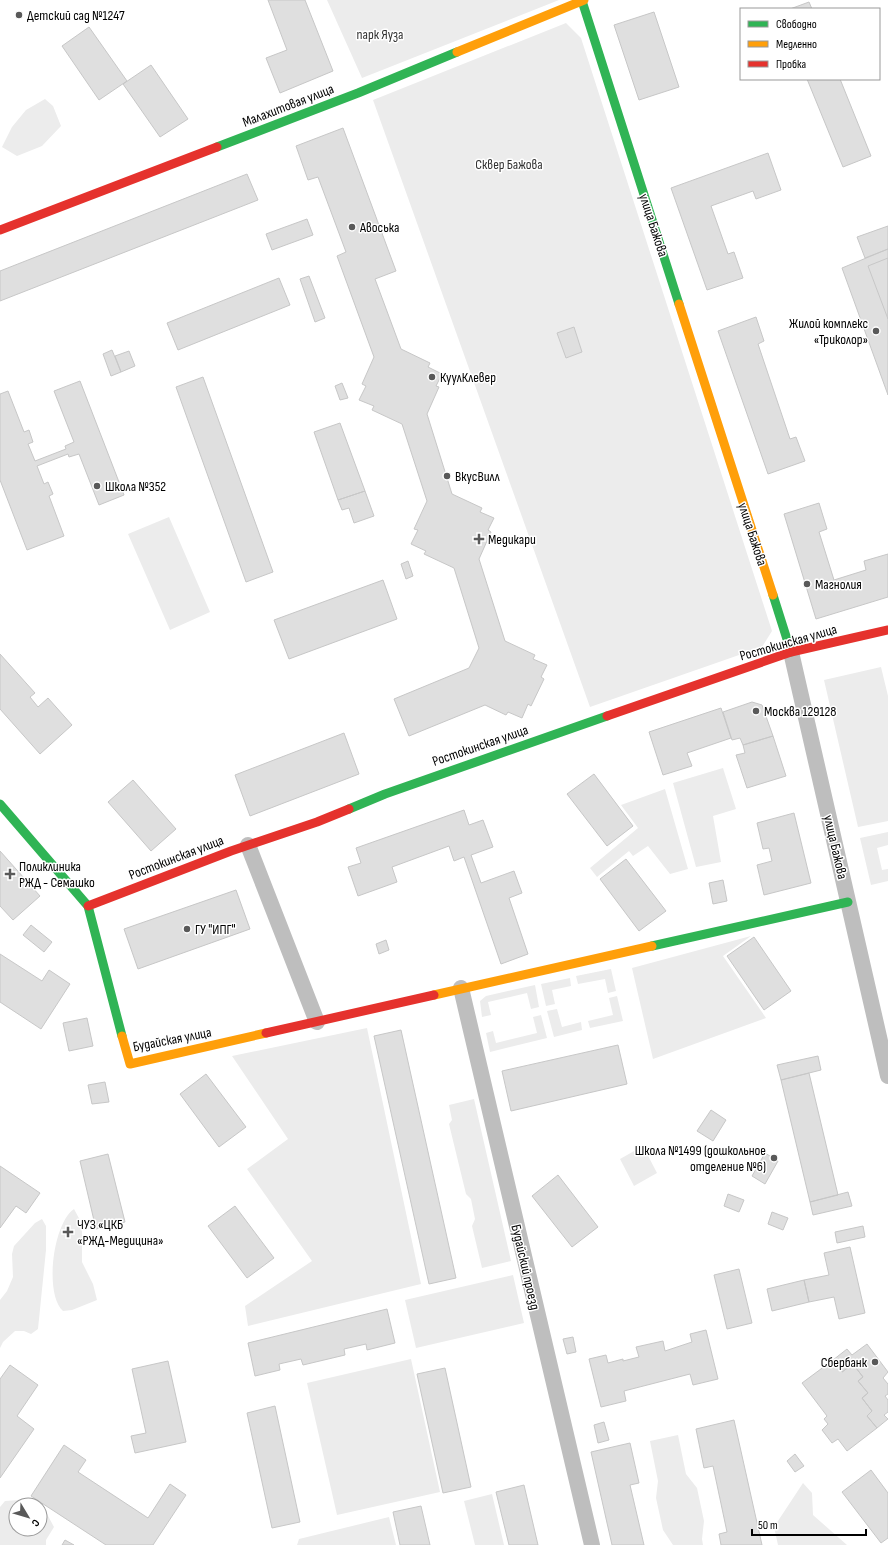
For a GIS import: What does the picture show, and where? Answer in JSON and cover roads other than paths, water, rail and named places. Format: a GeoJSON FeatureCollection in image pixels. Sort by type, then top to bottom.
{"type":"FeatureCollection","features":[{"type":"Feature","properties":{"kind":"street","name":"Малахитовая улица"},"geometry":{"type":"LineString","coordinates":[[0,230],[358,93],[583,1]]}},
{"type":"Feature","properties":{"kind":"street","name":"улица Бажова"},"geometry":{"type":"LineString","coordinates":[[583,1],[791,652],[888,1076]]}},
{"type":"Feature","properties":{"kind":"street","name":"Ростокинская улица"},"geometry":{"type":"LineString","coordinates":[[88,906],[248,845],[316,822],[445,772],[791,652],[888,630]]}},
{"type":"Feature","properties":{"kind":"street","name":"Будайская улица"},"geometry":{"type":"LineString","coordinates":[[0,804],[88,906],[97,945],[130,1064],[461,988],[848,902]]}},
{"type":"Feature","properties":{"kind":"street"},"geometry":{"type":"LineString","coordinates":[[248,845],[317,1022]]}},
{"type":"Feature","properties":{"kind":"street","name":"Будайский проезд"},"geometry":{"type":"LineString","coordinates":[[461,988],[592,1545]]}},
{"type":"Feature","properties":{"kind":"place","name":"Детский сад №1247"},"geometry":{"type":"Point","coordinates":[19,15]}},
{"type":"Feature","properties":{"kind":"place","name":"Авоська"},"geometry":{"type":"Point","coordinates":[352,227]}},
{"type":"Feature","properties":{"kind":"place","name":"Жилой комплекс «Триколор»"},"geometry":{"type":"Point","coordinates":[876,331]}},
{"type":"Feature","properties":{"kind":"place","name":"КуулКлевер"},"geometry":{"type":"Point","coordinates":[432,377]}},
{"type":"Feature","properties":{"kind":"place","name":"ВкусВилл"},"geometry":{"type":"Point","coordinates":[447,476]}},
{"type":"Feature","properties":{"kind":"place","name":"Школа №352"},"geometry":{"type":"Point","coordinates":[97,486]}},
{"type":"Feature","properties":{"kind":"place","name":"Медикари"},"geometry":{"type":"Point","coordinates":[479,539]}},
{"type":"Feature","properties":{"kind":"place","name":"Магнолия"},"geometry":{"type":"Point","coordinates":[807,584]}},
{"type":"Feature","properties":{"kind":"place","name":"Москва 129128"},"geometry":{"type":"Point","coordinates":[756,711]}},
{"type":"Feature","properties":{"kind":"place","name":"Поликлиника РЖД - Семашко"},"geometry":{"type":"Point","coordinates":[10,874]}},
{"type":"Feature","properties":{"kind":"place","name":"ГУ \"ИПГ\""},"geometry":{"type":"Point","coordinates":[187,929]}},
{"type":"Feature","properties":{"kind":"place","name":"Школа №1499 (дошкольное отделение №6)"},"geometry":{"type":"Point","coordinates":[774,1158]}},
{"type":"Feature","properties":{"kind":"place","name":"ЧУЗ «ЦКБ «РЖД-Медицина»"},"geometry":{"type":"Point","coordinates":[68,1232]}},
{"type":"Feature","properties":{"kind":"place","name":"Сбербанк"},"geometry":{"type":"Point","coordinates":[875,1362]}},
{"type":"Feature","properties":{"kind":"park label","name":"парк Яуза"},"geometry":{"type":"Point","coordinates":[380,34]}},
{"type":"Feature","properties":{"kind":"park label","name":"Сквер Бажова"},"geometry":{"type":"Point","coordinates":[509,164]}}]}
